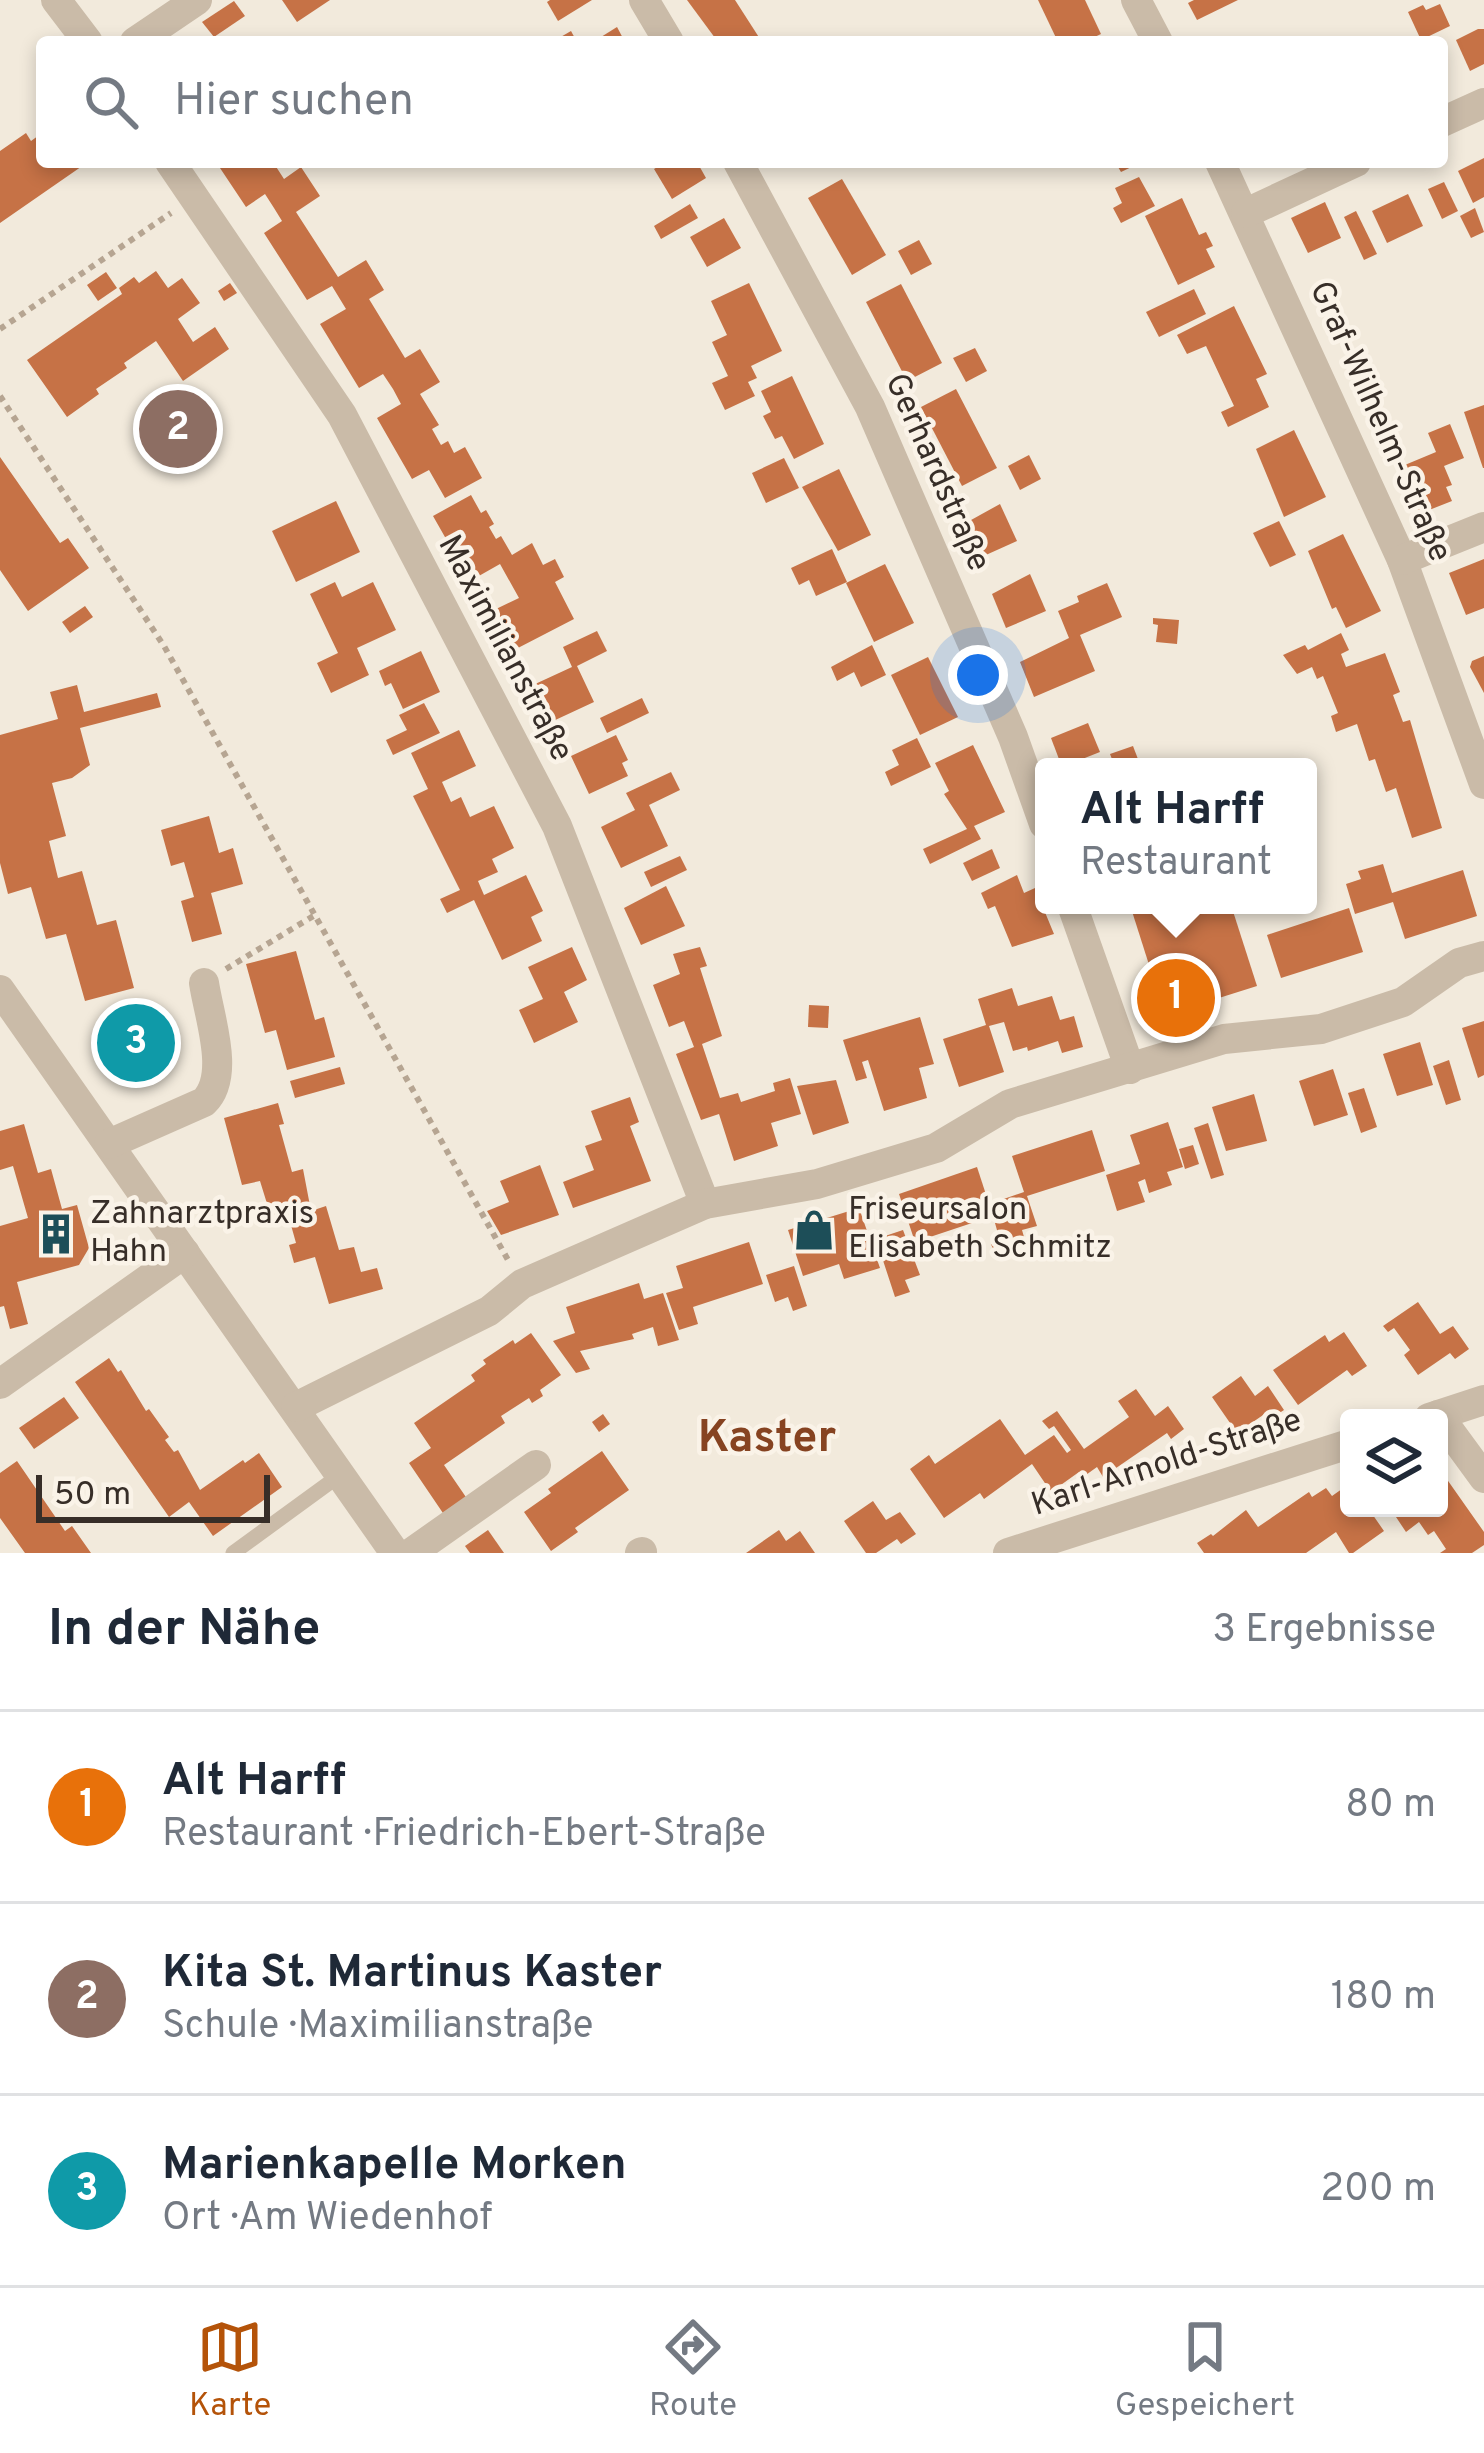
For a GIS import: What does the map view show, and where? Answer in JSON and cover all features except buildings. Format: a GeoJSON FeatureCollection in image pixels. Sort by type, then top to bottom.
{"type":"FeatureCollection","features":[{"type":"Feature","properties":{"kind":"street"},"geometry":{"type":"LineString","coordinates":[[56,0],[83,36]]}},
{"type":"Feature","properties":{"kind":"street"},"geometry":{"type":"LineString","coordinates":[[144,36],[197,0]]}},
{"type":"Feature","properties":{"kind":"street"},"geometry":{"type":"LineString","coordinates":[[644,0],[665,36]]}},
{"type":"Feature","properties":{"kind":"street"},"geometry":{"type":"LineString","coordinates":[[1136,0],[1155,36]]}},
{"type":"Feature","properties":{"kind":"street"},"geometry":{"type":"LineString","coordinates":[[1448,119],[1484,103]]}},
{"type":"Feature","properties":{"kind":"street","name":"Maximilianstraße"},"geometry":{"type":"LineString","coordinates":[[174,168],[342,415],[556,826],[705,1204]]}},
{"type":"Feature","properties":{"kind":"street","name":"Gerhardstraße"},"geometry":{"type":"LineString","coordinates":[[741,168],[870,407],[1013,737],[1035,799]]}},
{"type":"Feature","properties":{"kind":"street","name":"Graf-Wilhelm-Straße"},"geometry":{"type":"LineString","coordinates":[[1223,168],[1402,560],[1484,784]]}},
{"type":"Feature","properties":{"kind":"street"},"geometry":{"type":"LineString","coordinates":[[1246,213],[1343,168]]}},
{"type":"Feature","properties":{"kind":"street"},"geometry":{"type":"LineString","coordinates":[[1402,560],[1484,527]]}},
{"type":"Feature","properties":{"kind":"street"},"geometry":{"type":"LineString","coordinates":[[1075,914],[1130,1069]]}},
{"type":"Feature","properties":{"kind":"street"},"geometry":{"type":"LineString","coordinates":[[296,1407],[489,1311],[522,1284],[705,1204],[817,1184],[936,1148],[1010,1104],[1224,1039],[1321,1029],[1403,1002],[1459,963],[1484,956]]}},
{"type":"Feature","properties":{"kind":"street"},"geometry":{"type":"LineString","coordinates":[[109,1144],[204,1102],[213,1093],[217,1069],[204,983]]}},
{"type":"Feature","properties":{"kind":"street"},"geometry":{"type":"LineString","coordinates":[[0,990],[395,1553]]}},
{"type":"Feature","properties":{"kind":"street"},"geometry":{"type":"LineString","coordinates":[[0,1384],[185,1253]]}},
{"type":"Feature","properties":{"kind":"street"},"geometry":{"type":"LineString","coordinates":[[1448,1412],[1484,1400]]}},
{"type":"Feature","properties":{"kind":"street"},"geometry":{"type":"LineString","coordinates":[[1448,1434],[1484,1478]]}},
{"type":"Feature","properties":{"kind":"street","name":"Karl-Arnold-Straße"},"geometry":{"type":"LineString","coordinates":[[1015,1552],[1340,1447]]}},
{"type":"Feature","properties":{"kind":"street"},"geometry":{"type":"LineString","coordinates":[[411,1553],[536,1465]]}},
{"type":"Feature","properties":{"kind":"lane"},"geometry":{"type":"LineString","coordinates":[[233,1553],[340,1474]]}},
{"type":"Feature","properties":{"kind":"path"},"geometry":{"type":"LineString","coordinates":[[0,329],[194,197]]}},
{"type":"Feature","properties":{"kind":"path"},"geometry":{"type":"LineString","coordinates":[[0,396],[164,646],[522,1284]]}},
{"type":"Feature","properties":{"kind":"path"},"geometry":{"type":"LineString","coordinates":[[204,983],[315,915]]}},
{"type":"Feature","properties":{"kind":"place","name":"Kita St. Martinus Kaster"},"geometry":{"type":"Point","coordinates":[178,429]}},
{"type":"Feature","properties":{"kind":"place","name":"Alt Harff"},"geometry":{"type":"Point","coordinates":[1176,998]}},
{"type":"Feature","properties":{"kind":"place","name":"Marienkapelle Morken"},"geometry":{"type":"Point","coordinates":[136,1043]}},
{"type":"Feature","properties":{"kind":"place","name":"Friseursalon Elisabeth Schmitz"},"geometry":{"type":"Point","coordinates":[814,1230]}},
{"type":"Feature","properties":{"kind":"place","name":"Zahnarztpraxis Hahn"},"geometry":{"type":"Point","coordinates":[56,1234]}},
{"type":"Feature","properties":{"kind":"district","name":"Kaster"},"geometry":{"type":"Point","coordinates":[767,1439]}}]}
